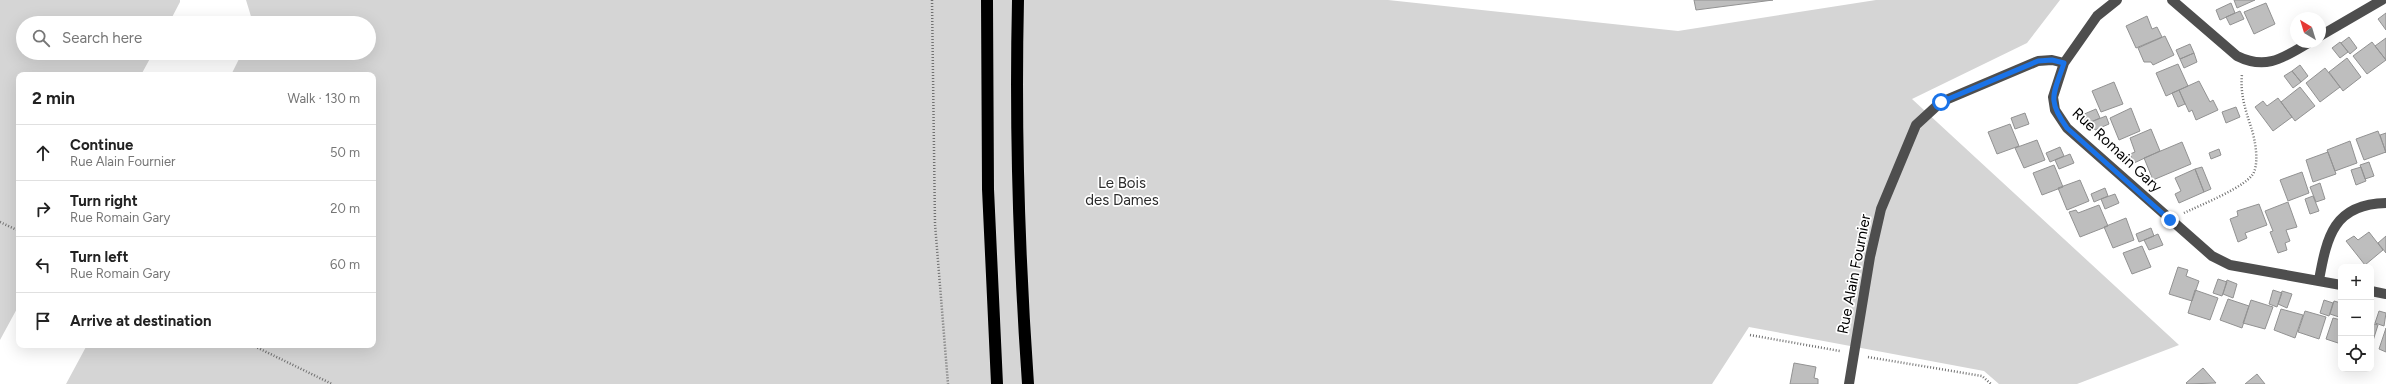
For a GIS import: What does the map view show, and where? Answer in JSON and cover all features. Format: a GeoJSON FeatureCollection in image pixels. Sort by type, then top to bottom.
{"type":"FeatureCollection","features":[{"type":"Feature","properties":{"kind":"highway"},"geometry":{"type":"LineString","coordinates":[[987,0],[988,189],[997,384]]}},
{"type":"Feature","properties":{"kind":"highway"},"geometry":{"type":"LineString","coordinates":[[1018,0],[1016,120],[1020,266],[1028,384]]}},
{"type":"Feature","properties":{"kind":"street","name":"Rue Romain Gary"},"geometry":{"type":"LineString","coordinates":[[2117,0],[2097,16],[2064,63],[2054,97],[2055,110],[2067,128],[2212,256],[2230,265],[2338,284]]}},
{"type":"Feature","properties":{"kind":"street"},"geometry":{"type":"LineString","coordinates":[[2172,0],[2237,56],[2244,60],[2262,64],[2282,58],[2300,48]]}},
{"type":"Feature","properties":{"kind":"street"},"geometry":{"type":"LineString","coordinates":[[2326,33],[2382,0]]}},
{"type":"Feature","properties":{"kind":"street","name":"Rue Alain Fournier"},"geometry":{"type":"LineString","coordinates":[[1849,384],[1870,257],[1881,209],[1916,125],[1941,102],[2038,61],[2052,60],[2064,63]]}},
{"type":"Feature","properties":{"kind":"street"},"geometry":{"type":"LineString","coordinates":[[2319,280],[2325,245],[2336,222],[2355,208],[2373,203],[2386,203]]}},
{"type":"Feature","properties":{"kind":"street"},"geometry":{"type":"LineString","coordinates":[[2374,292],[2386,294]]}},
{"type":"Feature","properties":{"kind":"path"},"geometry":{"type":"LineString","coordinates":[[932,0],[935,224],[948,384]]}},
{"type":"Feature","properties":{"kind":"path"},"geometry":{"type":"LineString","coordinates":[[2170,220],[2251,178],[2254,172],[2256,161],[2253,132],[2241,94],[2244,60]]}},
{"type":"Feature","properties":{"kind":"path"},"geometry":{"type":"LineString","coordinates":[[0,222],[16,230]]}},
{"type":"Feature","properties":{"kind":"path"},"geometry":{"type":"LineString","coordinates":[[1750,335],[1982,376],[1991,384]]}},
{"type":"Feature","properties":{"kind":"path"},"geometry":{"type":"LineString","coordinates":[[258,348],[332,384]]}},
{"type":"Feature","properties":{"kind":"green space"},"geometry":{"type":"Polygon","coordinates":[[[0,0],[180,0],[173,16],[16,16],[16,60],[149,60],[143,72],[16,72],[16,311],[0,340],[0,0]]]}},
{"type":"Feature","properties":{"kind":"green space","name":"Le Bois des Dames"},"geometry":{"type":"Polygon","coordinates":[[[246,0],[1388,0],[1678,31],[1876,0],[2060,0],[2027,43],[1912,99],[2179,345],[2077,384],[1999,384],[1984,371],[1749,327],[1712,384],[66,384],[85,348],[376,348],[376,72],[232,72],[238,60],[376,60],[376,16],[251,16],[246,0]]]}},
{"type":"Feature","properties":{"kind":"building"},"geometry":{"type":"Polygon","coordinates":[[[1694,0],[1773,0],[1696,10],[1694,0]]]}},
{"type":"Feature","properties":{"kind":"building"},"geometry":{"type":"Polygon","coordinates":[[[2234,0],[2255,0],[2237,8],[2234,0]]]}},
{"type":"Feature","properties":{"kind":"building"},"geometry":{"type":"Polygon","coordinates":[[[2231,3],[2235,13],[2220,20],[2216,10],[2231,3]]]}},
{"type":"Feature","properties":{"kind":"building"},"geometry":{"type":"Polygon","coordinates":[[[2266,3],[2275,24],[2254,34],[2244,12],[2266,3]]]}},
{"type":"Feature","properties":{"kind":"building"},"geometry":{"type":"Polygon","coordinates":[[[2240,11],[2244,19],[2230,25],[2226,17],[2240,11]]]}},
{"type":"Feature","properties":{"kind":"building"},"geometry":{"type":"Polygon","coordinates":[[[2386,13],[2386,30],[2378,19],[2386,13]]]}},
{"type":"Feature","properties":{"kind":"building"},"geometry":{"type":"Polygon","coordinates":[[[2147,16],[2152,29],[2157,27],[2162,37],[2136,48],[2126,26],[2147,16]]]}},
{"type":"Feature","properties":{"kind":"building"},"geometry":{"type":"Polygon","coordinates":[[[2165,36],[2174,55],[2153,65],[2151,62],[2144,62],[2138,48],[2165,36]]]}},
{"type":"Feature","properties":{"kind":"building"},"geometry":{"type":"Polygon","coordinates":[[[2349,37],[2357,48],[2350,54],[2341,43],[2349,37]]]}},
{"type":"Feature","properties":{"kind":"building"},"geometry":{"type":"Polygon","coordinates":[[[2386,38],[2386,60],[2375,46],[2386,38]]]}},
{"type":"Feature","properties":{"kind":"building"},"geometry":{"type":"Polygon","coordinates":[[[2340,42],[2348,52],[2340,58],[2332,48],[2340,42]]]}},
{"type":"Feature","properties":{"kind":"building"},"geometry":{"type":"Polygon","coordinates":[[[2372,42],[2386,60],[2367,74],[2353,56],[2372,42]]]}},
{"type":"Feature","properties":{"kind":"building"},"geometry":{"type":"Polygon","coordinates":[[[2190,44],[2194,53],[2180,59],[2176,50],[2190,44]]]}},
{"type":"Feature","properties":{"kind":"building"},"geometry":{"type":"Polygon","coordinates":[[[2194,53],[2197,62],[2184,68],[2180,59],[2194,53]]]}},
{"type":"Feature","properties":{"kind":"building"},"geometry":{"type":"Polygon","coordinates":[[[2347,58],[2361,77],[2343,91],[2329,72],[2347,58]]]}},
{"type":"Feature","properties":{"kind":"building"},"geometry":{"type":"Polygon","coordinates":[[[2178,64],[2188,86],[2166,96],[2156,73],[2178,64]]]}},
{"type":"Feature","properties":{"kind":"building"},"geometry":{"type":"Polygon","coordinates":[[[2300,65],[2308,76],[2301,82],[2292,71],[2300,65]]]}},
{"type":"Feature","properties":{"kind":"building"},"geometry":{"type":"Polygon","coordinates":[[[2325,68],[2340,87],[2320,102],[2306,83],[2325,68]]]}},
{"type":"Feature","properties":{"kind":"building"},"geometry":{"type":"Polygon","coordinates":[[[2292,71],[2301,82],[2293,88],[2284,76],[2292,71]]]}},
{"type":"Feature","properties":{"kind":"building"},"geometry":{"type":"Polygon","coordinates":[[[2199,81],[2210,102],[2213,100],[2218,110],[2196,120],[2192,110],[2189,112],[2179,90],[2199,81]]]}},
{"type":"Feature","properties":{"kind":"building"},"geometry":{"type":"Polygon","coordinates":[[[2114,82],[2123,104],[2101,112],[2092,91],[2114,82]]]}},
{"type":"Feature","properties":{"kind":"building"},"geometry":{"type":"Polygon","coordinates":[[[2300,87],[2315,106],[2295,121],[2281,102],[2300,87]]]}},
{"type":"Feature","properties":{"kind":"building"},"geometry":{"type":"Polygon","coordinates":[[[2179,90],[2185,104],[2178,107],[2172,93],[2179,90]]]}},
{"type":"Feature","properties":{"kind":"building"},"geometry":{"type":"Polygon","coordinates":[[[2278,98],[2292,117],[2273,131],[2255,107],[2263,101],[2267,106],[2278,98]]]}},
{"type":"Feature","properties":{"kind":"building"},"geometry":{"type":"Polygon","coordinates":[[[2236,107],[2240,117],[2226,123],[2222,112],[2236,107]]]}},
{"type":"Feature","properties":{"kind":"building"},"geometry":{"type":"Polygon","coordinates":[[[2131,108],[2140,131],[2119,140],[2110,118],[2131,108]]]}},
{"type":"Feature","properties":{"kind":"building"},"geometry":{"type":"Polygon","coordinates":[[[2096,109],[2100,118],[2086,124],[2082,115],[2096,109]]]}},
{"type":"Feature","properties":{"kind":"building"},"geometry":{"type":"Polygon","coordinates":[[[2025,113],[2029,124],[2015,129],[2011,118],[2025,113]]]}},
{"type":"Feature","properties":{"kind":"building"},"geometry":{"type":"Polygon","coordinates":[[[2106,116],[2109,124],[2095,130],[2091,122],[2106,116]]]}},
{"type":"Feature","properties":{"kind":"building"},"geometry":{"type":"Polygon","coordinates":[[[2010,124],[2019,146],[1997,154],[1988,132],[2010,124]]]}},
{"type":"Feature","properties":{"kind":"building"},"geometry":{"type":"Polygon","coordinates":[[[2151,129],[2160,151],[2134,163],[2130,154],[2135,152],[2130,138],[2151,129]]]}},
{"type":"Feature","properties":{"kind":"building"},"geometry":{"type":"Polygon","coordinates":[[[2378,131],[2386,152],[2364,160],[2356,139],[2378,131]]]}},
{"type":"Feature","properties":{"kind":"building"},"geometry":{"type":"Polygon","coordinates":[[[2386,133],[2386,153],[2380,135],[2386,133]]]}},
{"type":"Feature","properties":{"kind":"building"},"geometry":{"type":"Polygon","coordinates":[[[2037,140],[2045,160],[2024,168],[2015,148],[2037,140]]]}},
{"type":"Feature","properties":{"kind":"building"},"geometry":{"type":"Polygon","coordinates":[[[2350,141],[2357,163],[2335,171],[2327,150],[2350,141]]]}},
{"type":"Feature","properties":{"kind":"building"},"geometry":{"type":"Polygon","coordinates":[[[2182,142],[2191,164],[2153,180],[2144,158],[2182,142]]]}},
{"type":"Feature","properties":{"kind":"building"},"geometry":{"type":"Polygon","coordinates":[[[2060,147],[2064,156],[2050,162],[2046,153],[2060,147]]]}},
{"type":"Feature","properties":{"kind":"building"},"geometry":{"type":"Polygon","coordinates":[[[2219,149],[2221,155],[2211,159],[2209,153],[2219,149]]]}},
{"type":"Feature","properties":{"kind":"building"},"geometry":{"type":"Polygon","coordinates":[[[2328,152],[2336,174],[2313,182],[2306,160],[2328,152]]]}},
{"type":"Feature","properties":{"kind":"building"},"geometry":{"type":"Polygon","coordinates":[[[2070,154],[2074,163],[2059,169],[2055,160],[2070,154]]]}},
{"type":"Feature","properties":{"kind":"building"},"geometry":{"type":"Polygon","coordinates":[[[2369,162],[2374,176],[2365,179],[2360,165],[2369,162]]]}},
{"type":"Feature","properties":{"kind":"building"},"geometry":{"type":"Polygon","coordinates":[[[2054,165],[2063,187],[2042,195],[2033,173],[2054,165]]]}},
{"type":"Feature","properties":{"kind":"building"},"geometry":{"type":"Polygon","coordinates":[[[2202,167],[2211,189],[2204,192],[2195,169],[2202,167]]]}},
{"type":"Feature","properties":{"kind":"building"},"geometry":{"type":"Polygon","coordinates":[[[2361,167],[2366,181],[2356,185],[2351,170],[2361,167]]]}},
{"type":"Feature","properties":{"kind":"building"},"geometry":{"type":"Polygon","coordinates":[[[2195,169],[2204,192],[2179,203],[2175,194],[2181,191],[2175,178],[2195,169]]]}},
{"type":"Feature","properties":{"kind":"building"},"geometry":{"type":"Polygon","coordinates":[[[2302,172],[2309,193],[2288,201],[2280,180],[2302,172]]]}},
{"type":"Feature","properties":{"kind":"building"},"geometry":{"type":"Polygon","coordinates":[[[2080,180],[2089,201],[2067,210],[2058,188],[2080,180]]]}},
{"type":"Feature","properties":{"kind":"building"},"geometry":{"type":"Polygon","coordinates":[[[2320,183],[2325,199],[2316,202],[2310,187],[2320,183]]]}},
{"type":"Feature","properties":{"kind":"building"},"geometry":{"type":"Polygon","coordinates":[[[2105,188],[2108,196],[2094,202],[2091,194],[2105,188]]]}},
{"type":"Feature","properties":{"kind":"building"},"geometry":{"type":"Polygon","coordinates":[[[2115,194],[2119,203],[2105,209],[2101,199],[2115,194]]]}},
{"type":"Feature","properties":{"kind":"building"},"geometry":{"type":"Polygon","coordinates":[[[2313,196],[2319,211],[2310,214],[2305,199],[2313,196]]]}},
{"type":"Feature","properties":{"kind":"building"},"geometry":{"type":"Polygon","coordinates":[[[2288,202],[2297,227],[2286,230],[2290,241],[2285,243],[2287,250],[2278,253],[2270,232],[2273,231],[2265,211],[2288,202]]]}},
{"type":"Feature","properties":{"kind":"building"},"geometry":{"type":"Polygon","coordinates":[[[2259,204],[2267,225],[2245,233],[2247,238],[2238,242],[2230,219],[2238,216],[2237,211],[2259,204]]]}},
{"type":"Feature","properties":{"kind":"building"},"geometry":{"type":"Polygon","coordinates":[[[2099,205],[2108,226],[2080,237],[2069,212],[2076,210],[2078,213],[2099,205]]]}},
{"type":"Feature","properties":{"kind":"building"},"geometry":{"type":"Polygon","coordinates":[[[2126,218],[2134,240],[2113,248],[2104,227],[2126,218]]]}},
{"type":"Feature","properties":{"kind":"building"},"geometry":{"type":"Polygon","coordinates":[[[2151,228],[2154,236],[2139,242],[2136,234],[2151,228]]]}},
{"type":"Feature","properties":{"kind":"building"},"geometry":{"type":"Polygon","coordinates":[[[2369,232],[2383,250],[2364,264],[2346,241],[2354,236],[2358,240],[2369,232]]]}},
{"type":"Feature","properties":{"kind":"building"},"geometry":{"type":"Polygon","coordinates":[[[2158,234],[2163,245],[2149,250],[2144,240],[2158,234]]]}},
{"type":"Feature","properties":{"kind":"building"},"geometry":{"type":"Polygon","coordinates":[[[2386,236],[2386,253],[2378,243],[2386,236]]]}},
{"type":"Feature","properties":{"kind":"building"},"geometry":{"type":"Polygon","coordinates":[[[2142,246],[2151,267],[2132,274],[2123,253],[2142,246]]]}},
{"type":"Feature","properties":{"kind":"building"},"geometry":{"type":"Polygon","coordinates":[[[2178,267],[2188,270],[2186,276],[2199,281],[2192,301],[2169,294],[2178,267]]]}},
{"type":"Feature","properties":{"kind":"building"},"geometry":{"type":"Polygon","coordinates":[[[2218,279],[2227,282],[2222,296],[2213,293],[2218,279]]]}},
{"type":"Feature","properties":{"kind":"building"},"geometry":{"type":"Polygon","coordinates":[[[2227,280],[2237,284],[2233,298],[2223,294],[2227,280]]]}},
{"type":"Feature","properties":{"kind":"building"},"geometry":{"type":"Polygon","coordinates":[[[2195,290],[2218,298],[2210,320],[2188,313],[2195,290]]]}},
{"type":"Feature","properties":{"kind":"building"},"geometry":{"type":"Polygon","coordinates":[[[2273,290],[2282,293],[2277,307],[2269,304],[2273,290]]]}},
{"type":"Feature","properties":{"kind":"building"},"geometry":{"type":"Polygon","coordinates":[[[2282,291],[2292,294],[2287,308],[2278,304],[2282,291]]]}},
{"type":"Feature","properties":{"kind":"building"},"geometry":{"type":"Polygon","coordinates":[[[2228,299],[2249,306],[2242,328],[2220,320],[2228,299]]]}},
{"type":"Feature","properties":{"kind":"building"},"geometry":{"type":"Polygon","coordinates":[[[2251,300],[2273,307],[2265,329],[2243,323],[2251,300]]]}},
{"type":"Feature","properties":{"kind":"building"},"geometry":{"type":"Polygon","coordinates":[[[2324,300],[2333,303],[2329,316],[2320,313],[2324,300]]]}},
{"type":"Feature","properties":{"kind":"building"},"geometry":{"type":"Polygon","coordinates":[[[2334,301],[2338,302],[2338,317],[2330,314],[2334,301]]]}},
{"type":"Feature","properties":{"kind":"building"},"geometry":{"type":"Polygon","coordinates":[[[2281,309],[2303,315],[2295,338],[2274,330],[2281,309]]]}},
{"type":"Feature","properties":{"kind":"building"},"geometry":{"type":"Polygon","coordinates":[[[2305,311],[2326,317],[2319,339],[2298,332],[2305,311]]]}},
{"type":"Feature","properties":{"kind":"building"},"geometry":{"type":"Polygon","coordinates":[[[2379,311],[2386,313],[2384,326],[2375,323],[2379,311]]]}},
{"type":"Feature","properties":{"kind":"building"},"geometry":{"type":"Polygon","coordinates":[[[2333,318],[2338,319],[2338,343],[2326,339],[2333,318]]]}},
{"type":"Feature","properties":{"kind":"building"},"geometry":{"type":"Polygon","coordinates":[[[2374,324],[2378,325],[2374,338],[2374,324]]]}},
{"type":"Feature","properties":{"kind":"building"},"geometry":{"type":"Polygon","coordinates":[[[2386,328],[2386,352],[2379,349],[2386,328]]]}},
{"type":"Feature","properties":{"kind":"building"},"geometry":{"type":"Polygon","coordinates":[[[1794,363],[1816,367],[1814,378],[1818,379],[1818,384],[1790,384],[1794,363]]]}},
{"type":"Feature","properties":{"kind":"building"},"geometry":{"type":"Polygon","coordinates":[[[2203,368],[2216,383],[2186,383],[2203,368]]]}},
{"type":"Feature","properties":{"kind":"building"},"geometry":{"type":"Polygon","coordinates":[[[2257,374],[2265,384],[2245,384],[2257,374]]]}},
{"type":"Feature","properties":{"kind":"route"},"geometry":{"type":"LineString","coordinates":[[1941,102],[2038,61],[2052,60],[2064,63],[2054,97],[2055,110],[2067,128],[2170,220]]}}]}
